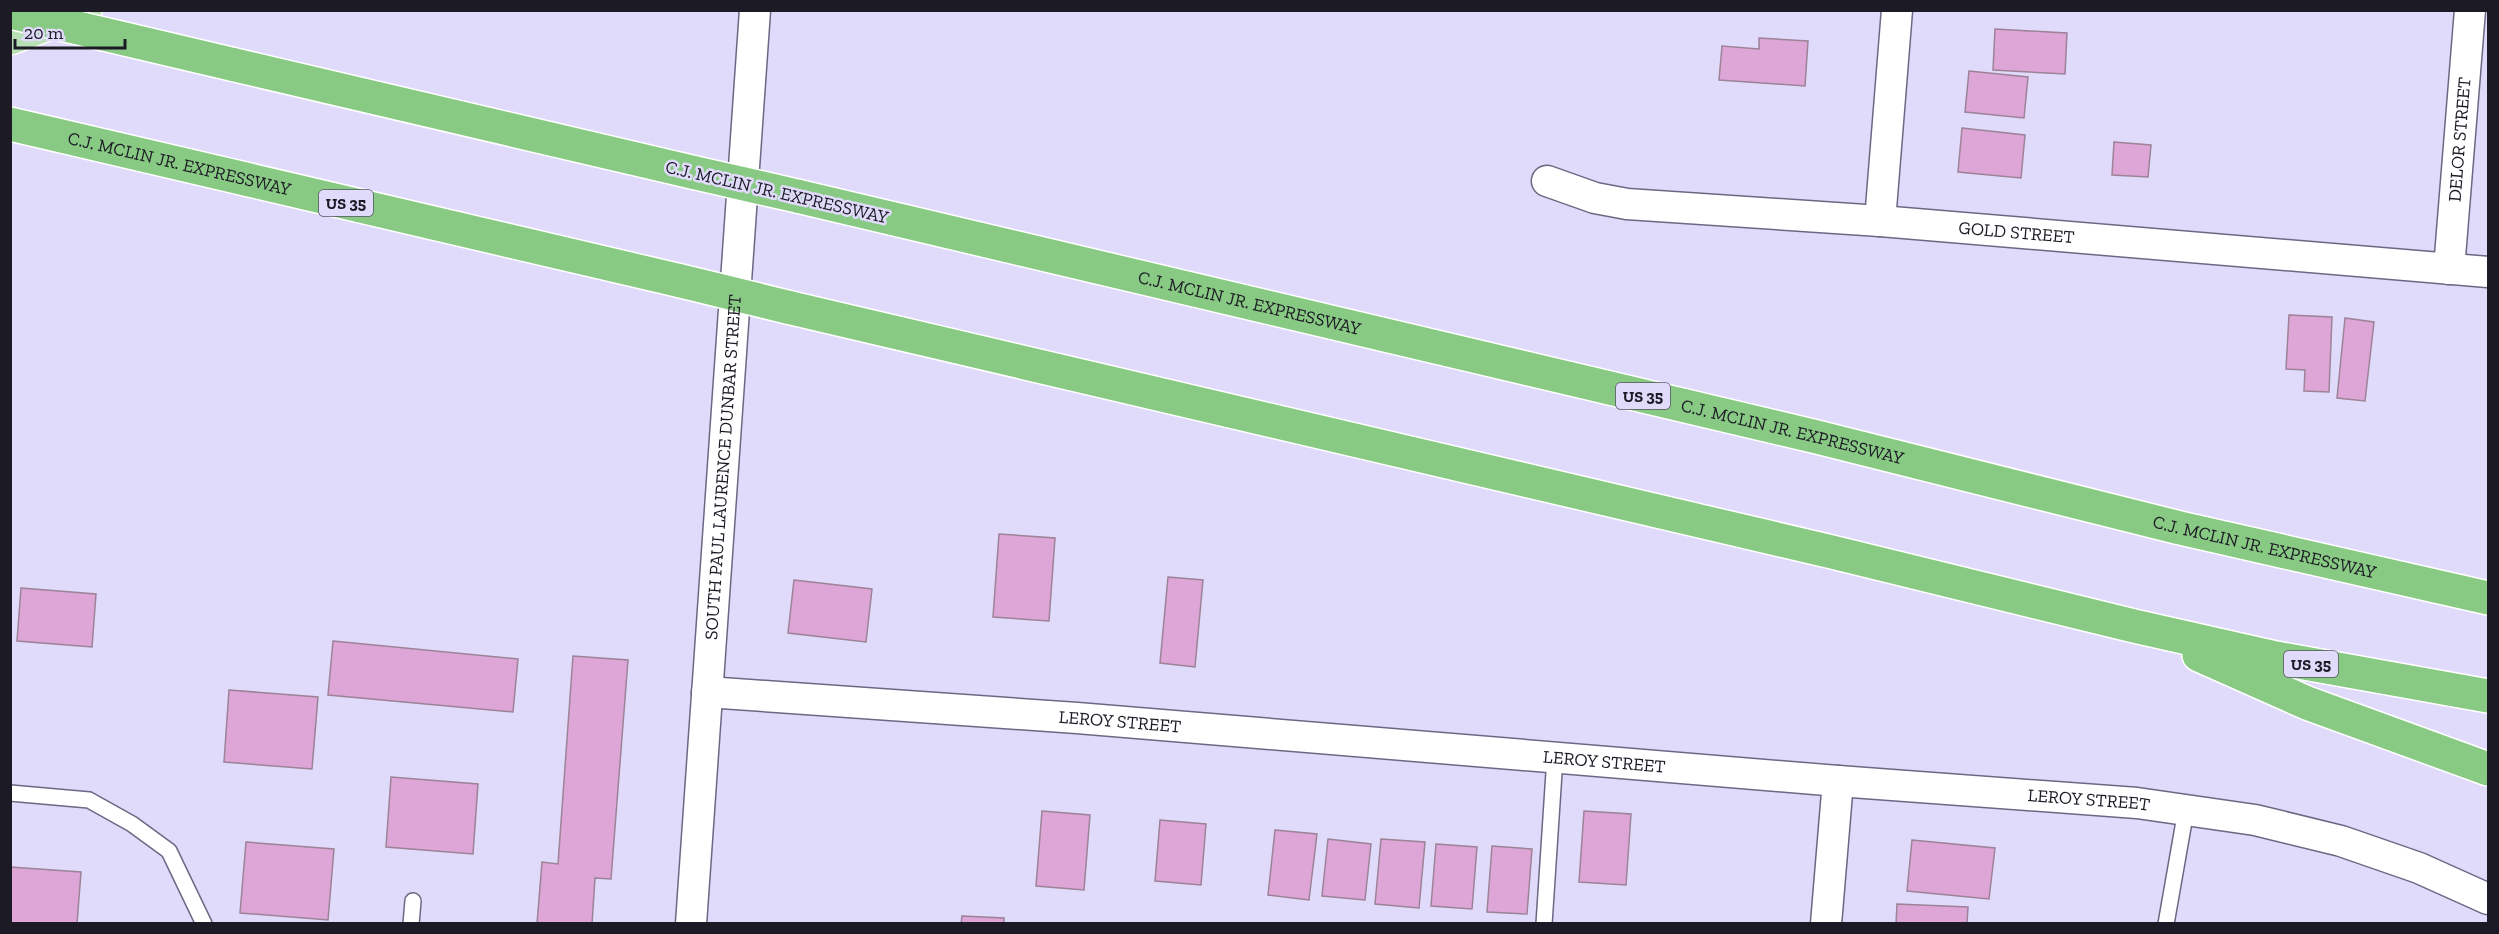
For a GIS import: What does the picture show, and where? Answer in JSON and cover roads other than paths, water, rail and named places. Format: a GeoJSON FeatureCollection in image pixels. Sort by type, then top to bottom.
{"type":"FeatureCollection","features":[{"type":"Feature","properties":{"kind":"highway","name":"C.J. MCLIN JR. EXPRESSWAY"},"geometry":{"type":"LineString","coordinates":[[10,12],[1817,437],[2180,528],[2488,598]]}},
{"type":"Feature","properties":{"kind":"highway","name":"C.J. MCLIN JR. EXPRESSWAY"},"geometry":{"type":"LineString","coordinates":[[10,124],[1820,549],[2134,626],[2276,658],[2488,696]]}},
{"type":"Feature","properties":{"kind":"highway"},"geometry":{"type":"LineString","coordinates":[[2134,626],[2307,703],[2488,769]]}},
{"type":"Feature","properties":{"kind":"main road"},"geometry":{"type":"LineString","coordinates":[[10,38],[85,10]]}},
{"type":"Feature","properties":{"kind":"street","name":"SOUTH PAUL LAURENCE DUNBAR STREET"},"geometry":{"type":"LineString","coordinates":[[691,924],[755,10]]}},
{"type":"Feature","properties":{"kind":"street"},"geometry":{"type":"LineString","coordinates":[[1880,221],[1897,10]]}},
{"type":"Feature","properties":{"kind":"street","name":"DELOR STREET"},"geometry":{"type":"LineString","coordinates":[[2449,269],[2470,10]]}},
{"type":"Feature","properties":{"kind":"street","name":"GOLD STREET"},"geometry":{"type":"LineString","coordinates":[[1548,181],[1595,198],[1627,204],[1880,221],[2488,272]]}},
{"type":"Feature","properties":{"kind":"street","name":"LEROY STREET"},"geometry":{"type":"LineString","coordinates":[[707,692],[1555,757],[1838,782],[2137,803],[2255,820],[2341,841],[2419,868],[2488,899]]}},
{"type":"Feature","properties":{"kind":"street"},"geometry":{"type":"LineString","coordinates":[[1826,924],[1838,782]]}},
{"type":"Feature","properties":{"kind":"lane"},"geometry":{"type":"LineString","coordinates":[[1544,924],[1555,757]]}},
{"type":"Feature","properties":{"kind":"lane"},"geometry":{"type":"LineString","coordinates":[[10,793],[90,800],[132,824],[169,851],[204,924]]}},
{"type":"Feature","properties":{"kind":"lane"},"geometry":{"type":"LineString","coordinates":[[2166,924],[2186,810]]}},
{"type":"Feature","properties":{"kind":"lane"},"geometry":{"type":"LineString","coordinates":[[411,924],[413,901]]}}]}
